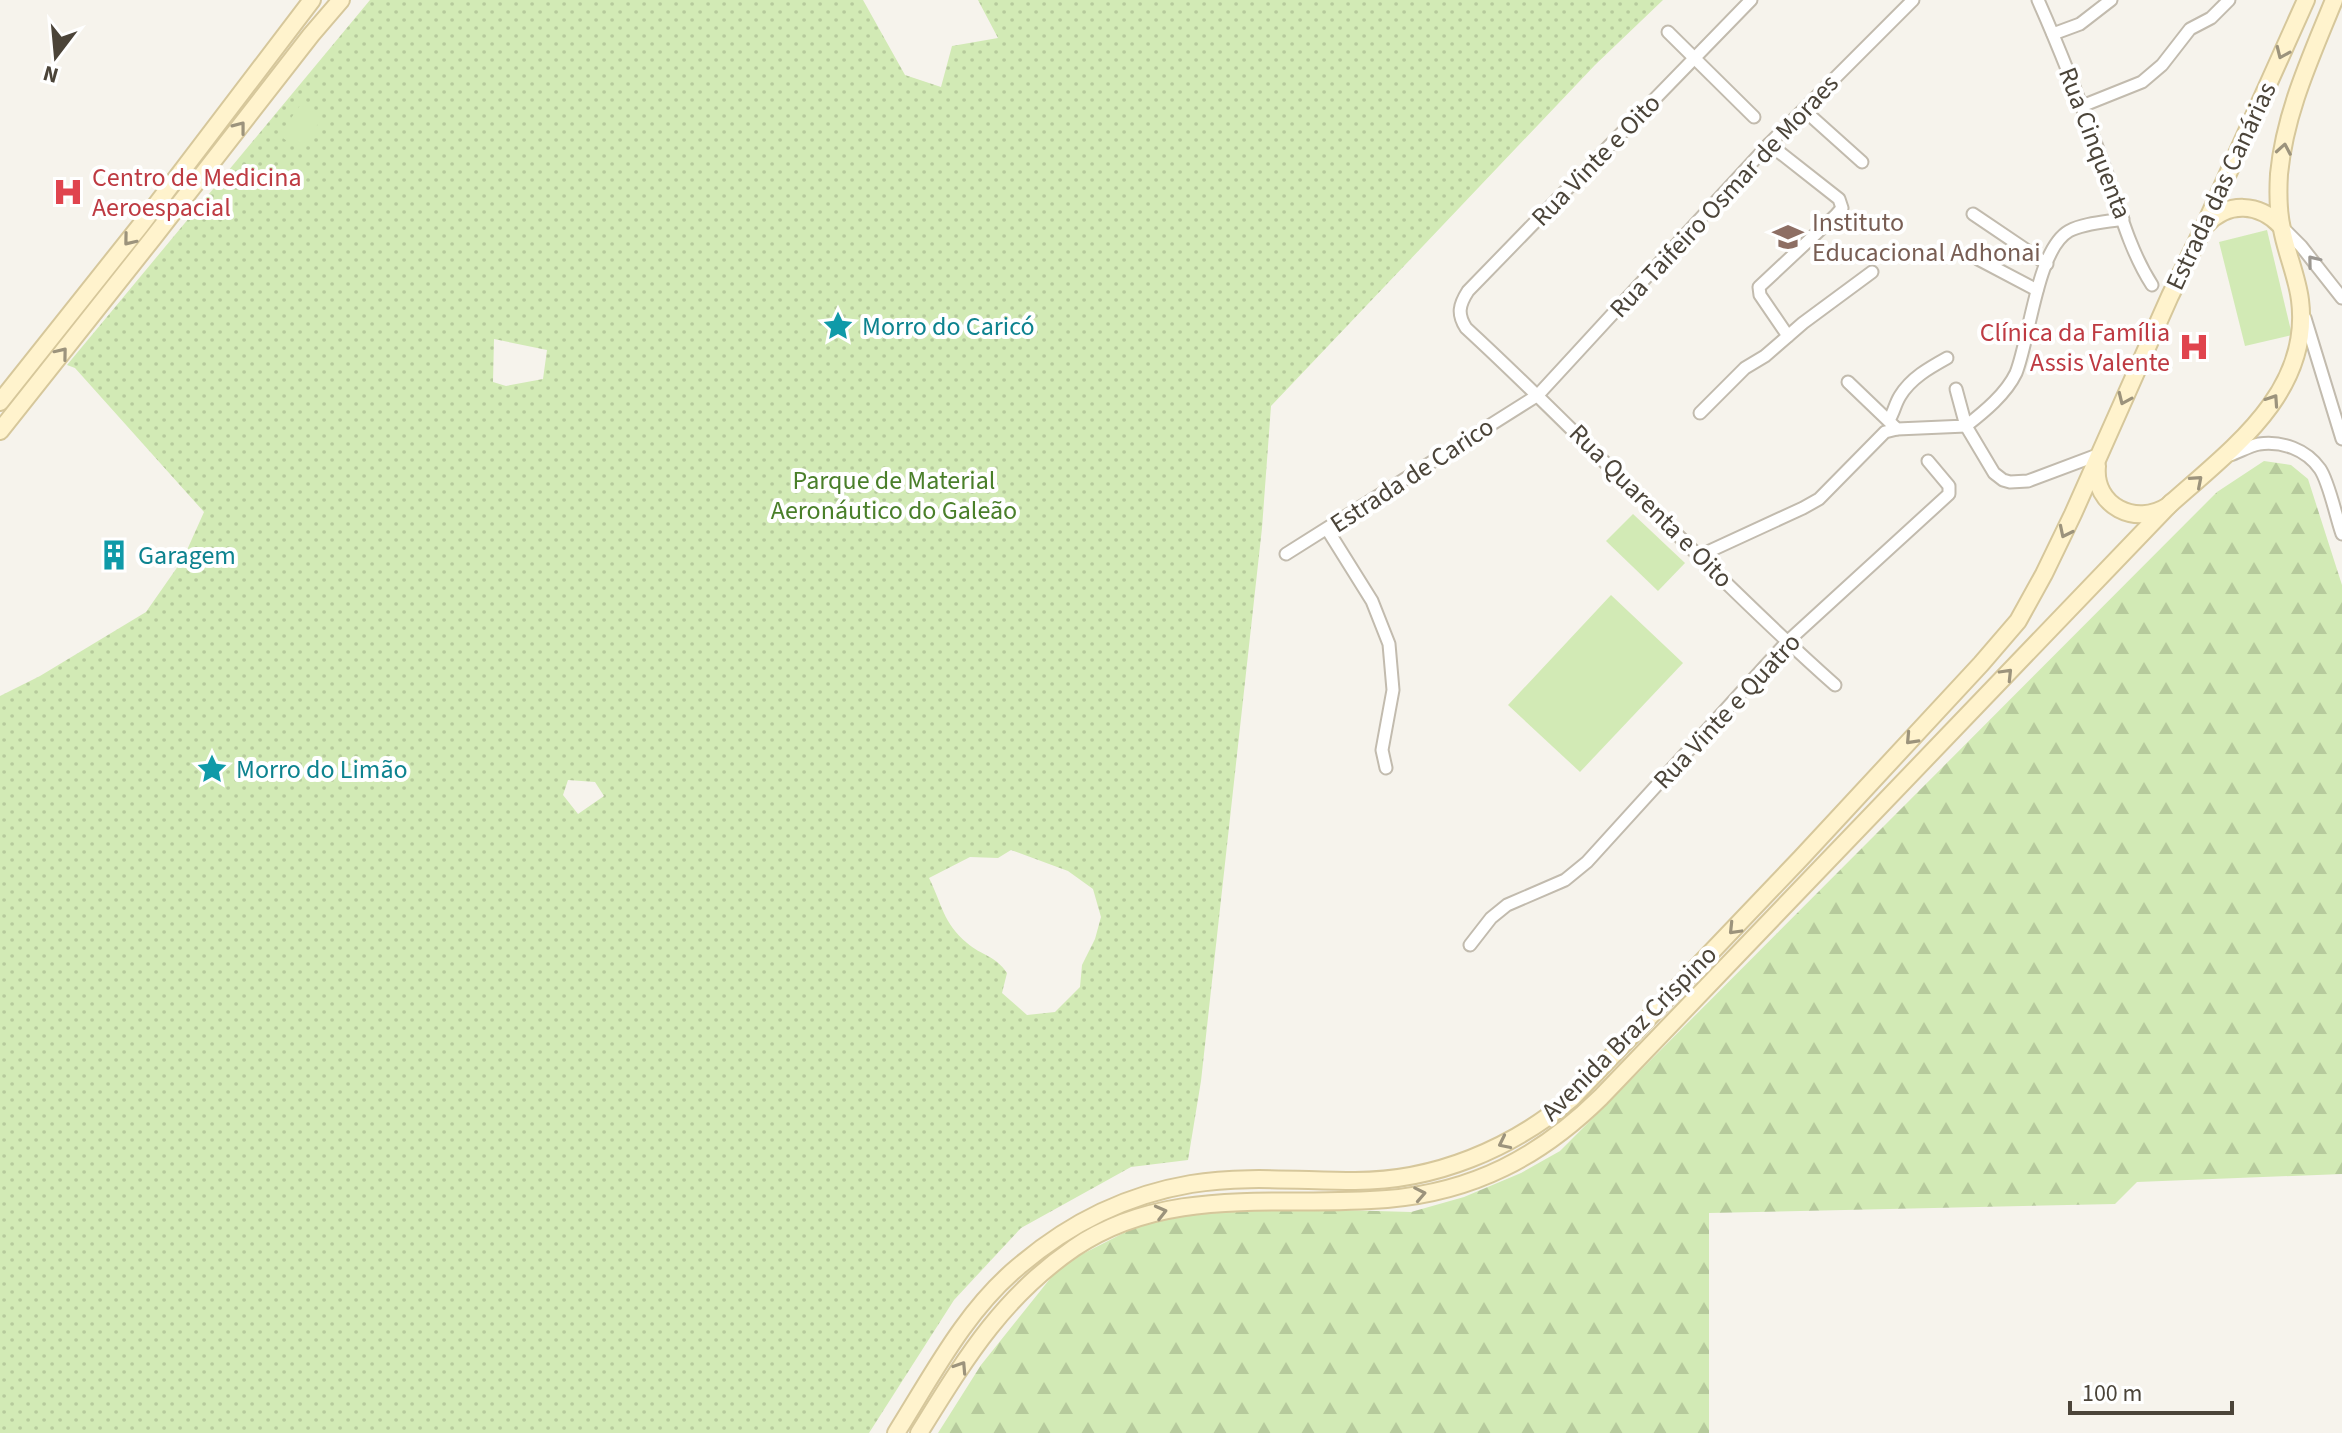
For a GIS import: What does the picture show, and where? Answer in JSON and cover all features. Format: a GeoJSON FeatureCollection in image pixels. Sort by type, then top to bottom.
{"type":"FeatureCollection","features":[{"type":"Feature","properties":{"kind":"main road"},"geometry":{"type":"LineString","coordinates":[[0,402],[140,226],[312,0]]}},
{"type":"Feature","properties":{"kind":"main road"},"geometry":{"type":"LineString","coordinates":[[0,431],[341,0]]}},
{"type":"Feature","properties":{"kind":"main road","name":"Estrada das Canárias"},"geometry":{"type":"LineString","coordinates":[[2099,457],[2306,0]]}},
{"type":"Feature","properties":{"kind":"main road","name":"Estrada das Canárias"},"geometry":{"type":"LineString","coordinates":[[2172,502],[2222,459],[2271,406],[2294,363],[2300,300],[2281,226],[2279,175],[2296,94],[2334,0]]}},
{"type":"Feature","properties":{"kind":"main road"},"geometry":{"type":"LineString","coordinates":[[2204,227],[2221,213],[2242,207],[2264,212],[2281,226]]}},
{"type":"Feature","properties":{"kind":"main road"},"geometry":{"type":"LineString","coordinates":[[2099,457],[2098,484],[2110,503],[2119,510],[2141,516],[2158,512],[2172,502]]}},
{"type":"Feature","properties":{"kind":"main road","name":"Avenida Braz Crispino"},"geometry":{"type":"LineString","coordinates":[[896,1433],[944,1356],[993,1291],[1038,1251],[1069,1229],[1103,1211],[1158,1191],[1225,1180],[1358,1181],[1420,1174],[1470,1159],[1524,1133],[1550,1116],[1572,1098],[1801,858],[2018,621],[2044,574],[2099,457]]}},
{"type":"Feature","properties":{"kind":"main road","name":"Avenida Braz Crispino"},"geometry":{"type":"LineString","coordinates":[[919,1433],[971,1351],[999,1314],[1050,1267],[1076,1247],[1106,1231],[1167,1210],[1215,1202],[1355,1201],[1419,1194],[1483,1177],[1517,1163],[1550,1142],[1601,1097],[2172,502]]}},
{"type":"Feature","properties":{"kind":"street","name":"Rua Vinte e Oito"},"geometry":{"type":"LineString","coordinates":[[1466,328],[1461,320],[1460,307],[1468,291],[1751,0]]}},
{"type":"Feature","properties":{"kind":"street","name":"Rua Taifeiro Osmar de Moraes"},"geometry":{"type":"LineString","coordinates":[[1538,395],[1769,144],[1913,0]]}},
{"type":"Feature","properties":{"kind":"street","name":"Rua Cinquenta"},"geometry":{"type":"LineString","coordinates":[[2038,0],[2082,106],[2142,267],[2152,285]]}},
{"type":"Feature","properties":{"kind":"street"},"geometry":{"type":"LineString","coordinates":[[2053,34],[2080,24],[2111,0]]}},
{"type":"Feature","properties":{"kind":"street"},"geometry":{"type":"LineString","coordinates":[[2082,106],[2127,89],[2154,73],[2190,29],[2211,18],[2229,0]]}},
{"type":"Feature","properties":{"kind":"street"},"geometry":{"type":"LineString","coordinates":[[1668,32],[1754,117]]}},
{"type":"Feature","properties":{"kind":"street"},"geometry":{"type":"LineString","coordinates":[[1804,110],[1862,162]]}},
{"type":"Feature","properties":{"kind":"street"},"geometry":{"type":"LineString","coordinates":[[1769,144],[1839,199],[1842,208],[1759,287],[1760,295],[1788,336]]}},
{"type":"Feature","properties":{"kind":"street"},"geometry":{"type":"LineString","coordinates":[[1973,214],[2047,264]]}},
{"type":"Feature","properties":{"kind":"street"},"geometry":{"type":"LineString","coordinates":[[1848,382],[1893,424],[1966,426],[1997,399],[2015,375],[2037,290],[2052,247],[2069,231],[2123,219]]}},
{"type":"Feature","properties":{"kind":"street"},"geometry":{"type":"LineString","coordinates":[[2281,226],[2342,298]]}},
{"type":"Feature","properties":{"kind":"street"},"geometry":{"type":"LineString","coordinates":[[1978,259],[2037,290]]}},
{"type":"Feature","properties":{"kind":"street"},"geometry":{"type":"LineString","coordinates":[[1700,413],[1745,368],[1765,356],[1803,323],[1872,272]]}},
{"type":"Feature","properties":{"kind":"street"},"geometry":{"type":"LineString","coordinates":[[2300,300],[2342,439]]}},
{"type":"Feature","properties":{"kind":"street","name":"Rua Quarenta e Oito"},"geometry":{"type":"LineString","coordinates":[[1466,328],[1538,395],[1787,642],[1835,685]]}},
{"type":"Feature","properties":{"kind":"street"},"geometry":{"type":"LineString","coordinates":[[1701,555],[1819,499],[1893,424],[1899,398],[1912,382],[1947,358]]}},
{"type":"Feature","properties":{"kind":"street"},"geometry":{"type":"LineString","coordinates":[[1956,389],[1966,426],[1994,473],[2003,480],[2028,481],[2099,457]]}},
{"type":"Feature","properties":{"kind":"street","name":"Estrada de Carico"},"geometry":{"type":"LineString","coordinates":[[1286,554],[1538,395]]}},
{"type":"Feature","properties":{"kind":"street"},"geometry":{"type":"LineString","coordinates":[[2222,459],[2256,444],[2290,446],[2305,454],[2321,470],[2342,534]]}},
{"type":"Feature","properties":{"kind":"street","name":"Rua Vinte e Quatro"},"geometry":{"type":"LineString","coordinates":[[1470,945],[1491,918],[1507,905],[1565,880],[1587,862],[1787,642],[1949,494],[1949,486],[1928,461]]}},
{"type":"Feature","properties":{"kind":"street"},"geometry":{"type":"LineString","coordinates":[[1327,529],[1372,601],[1389,644],[1393,690],[1382,750],[1386,768]]}},
{"type":"Feature","properties":{"kind":"green space","name":"Parque de Material Aeronáutico do Galeão"},"geometry":{"type":"Polygon","coordinates":[[[370,0],[863,0],[905,75],[941,87],[952,46],[998,38],[978,0],[1663,0],[1595,65],[1271,406],[1262,528],[1201,1081],[1188,1160],[1131,1167],[1021,1228],[954,1300],[869,1433],[0,1433],[0,696],[40,676],[146,612],[183,559],[204,512],[75,368],[67,365],[370,0]],[[494,339],[493,382],[506,386],[543,379],[547,350],[494,339]],[[568,780],[563,795],[578,814],[604,796],[595,782],[568,780]],[[1011,850],[998,858],[970,857],[929,878],[944,913],[959,936],[998,963],[1007,973],[1002,993],[1027,1015],[1055,1012],[1080,987],[1082,965],[1095,939],[1101,917],[1093,889],[1068,871],[1011,850]]]}},
{"type":"Feature","properties":{"kind":"green space"},"geometry":{"type":"Polygon","coordinates":[[[301,104],[322,119],[299,150],[279,135],[301,104]]]}},
{"type":"Feature","properties":{"kind":"green space"},"geometry":{"type":"Polygon","coordinates":[[[2267,230],[2292,335],[2245,346],[2219,242],[2267,230]]]}},
{"type":"Feature","properties":{"kind":"green space"},"geometry":{"type":"Polygon","coordinates":[[[2264,461],[2291,465],[2308,479],[2342,585],[2342,1174],[2137,1182],[2115,1204],[1709,1213],[1709,1433],[938,1433],[981,1365],[1061,1265],[1145,1222],[1231,1207],[1411,1212],[1464,1197],[1521,1173],[1560,1151],[2217,492],[2264,461]]]}},
{"type":"Feature","properties":{"kind":"green space"},"geometry":{"type":"Polygon","coordinates":[[[1633,514],[1685,563],[1658,591],[1606,541],[1633,514]]]}},
{"type":"Feature","properties":{"kind":"green space"},"geometry":{"type":"Polygon","coordinates":[[[1611,595],[1683,663],[1580,772],[1508,705],[1611,595]]]}},
{"type":"Feature","properties":{"kind":"place","name":"Centro de Medicina Aeroespacial"},"geometry":{"type":"Point","coordinates":[68,192]}},
{"type":"Feature","properties":{"kind":"place","name":"Instituto Educacional Adhonai"},"geometry":{"type":"Point","coordinates":[1788,237]}},
{"type":"Feature","properties":{"kind":"place","name":"Morro do Caricó"},"geometry":{"type":"Point","coordinates":[838,326]}},
{"type":"Feature","properties":{"kind":"place","name":"Clínica da Família Assis Valente"},"geometry":{"type":"Point","coordinates":[2194,347]}},
{"type":"Feature","properties":{"kind":"place","name":"Garagem"},"geometry":{"type":"Point","coordinates":[114,555]}},
{"type":"Feature","properties":{"kind":"place","name":"Morro do Limão"},"geometry":{"type":"Point","coordinates":[212,769]}}]}
